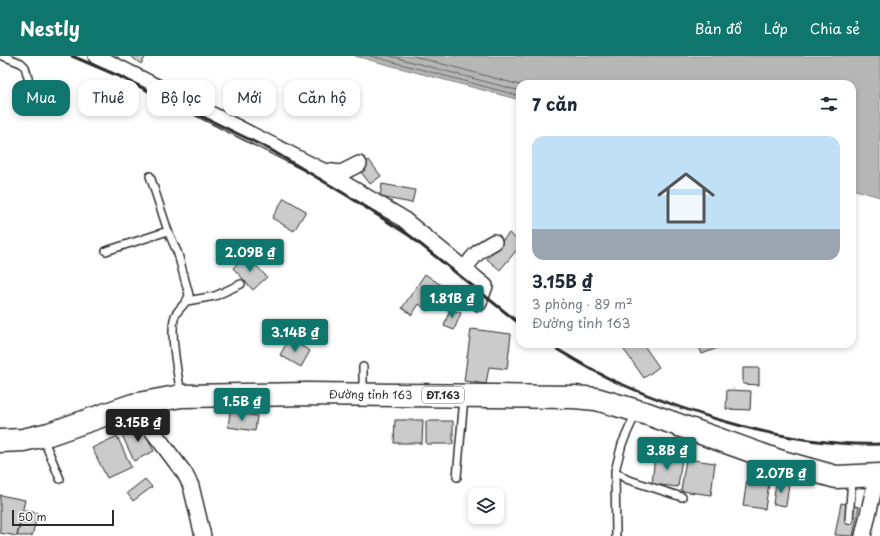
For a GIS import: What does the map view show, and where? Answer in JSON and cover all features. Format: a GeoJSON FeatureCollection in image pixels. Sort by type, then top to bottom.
{"type":"FeatureCollection","features":[{"type":"Feature","properties":{"kind":"main road","name":"Đường tỉnh 163"},"geometry":{"type":"LineString","coordinates":[[0,442],[23,440],[42,436],[133,405],[182,396],[363,394],[574,397],[596,399],[636,411],[779,461],[836,477],[852,478],[879,475]]}},
{"type":"Feature","properties":{"kind":"street"},"geometry":{"type":"LineString","coordinates":[[96,56],[323,171],[402,218],[485,286],[479,302]]}},
{"type":"Feature","properties":{"kind":"street"},"geometry":{"type":"LineString","coordinates":[[323,171],[340,173],[359,164]]}},
{"type":"Feature","properties":{"kind":"street"},"geometry":{"type":"LineString","coordinates":[[465,269],[471,258],[480,249],[494,242]]}},
{"type":"Feature","properties":{"kind":"street"},"geometry":{"type":"LineString","coordinates":[[133,405],[185,474],[191,486],[202,536]]}},
{"type":"Feature","properties":{"kind":"street"},"geometry":{"type":"LineString","coordinates":[[863,536],[879,475]]}},
{"type":"Feature","properties":{"kind":"lane"},"geometry":{"type":"LineString","coordinates":[[3,56],[21,63],[25,67],[29,80]]}},
{"type":"Feature","properties":{"kind":"lane"},"geometry":{"type":"LineString","coordinates":[[150,176],[168,231],[178,254],[188,288],[189,295],[187,301],[175,317],[173,331],[176,364],[182,396]]}},
{"type":"Feature","properties":{"kind":"lane"},"geometry":{"type":"LineString","coordinates":[[106,250],[168,231]]}},
{"type":"Feature","properties":{"kind":"lane"},"geometry":{"type":"LineString","coordinates":[[187,301],[214,296],[241,284]]}},
{"type":"Feature","properties":{"kind":"lane"},"geometry":{"type":"LineString","coordinates":[[363,367],[363,394]]}},
{"type":"Feature","properties":{"kind":"lane"},"geometry":{"type":"LineString","coordinates":[[457,477],[464,396]]}},
{"type":"Feature","properties":{"kind":"lane"},"geometry":{"type":"LineString","coordinates":[[616,536],[615,472],[622,444],[636,411]]}},
{"type":"Feature","properties":{"kind":"lane"},"geometry":{"type":"LineString","coordinates":[[42,436],[60,479]]}},
{"type":"Feature","properties":{"kind":"lane"},"geometry":{"type":"LineString","coordinates":[[615,472],[626,479],[682,497]]}},
{"type":"Feature","properties":{"kind":"lane"},"geometry":{"type":"LineString","coordinates":[[849,520],[852,478]]}},
{"type":"Feature","properties":{"kind":"water"},"geometry":{"type":"Polygon","coordinates":[[[355,56],[880,56],[880,197],[856,190],[856,80],[516,80],[516,99],[355,56]]]}},
{"type":"Feature","properties":{"kind":"building"},"geometry":{"type":"Polygon","coordinates":[[[130,56],[146,56],[141,64],[130,56]]]}},
{"type":"Feature","properties":{"kind":"building"},"geometry":{"type":"Polygon","coordinates":[[[369,160],[381,176],[370,184],[358,168],[369,160]]]}},
{"type":"Feature","properties":{"kind":"building"},"geometry":{"type":"Polygon","coordinates":[[[382,184],[415,190],[412,203],[380,197],[382,184]]]}},
{"type":"Feature","properties":{"kind":"building"},"geometry":{"type":"Polygon","coordinates":[[[284,198],[306,211],[294,231],[272,218],[284,198]]]}},
{"type":"Feature","properties":{"kind":"building"},"geometry":{"type":"Polygon","coordinates":[[[509,233],[516,239],[516,251],[500,270],[487,259],[509,233]]]}},
{"type":"Feature","properties":{"kind":"building"},"geometry":{"type":"Polygon","coordinates":[[[246,255],[267,277],[253,290],[233,268],[246,255]]]}},
{"type":"Feature","properties":{"kind":"building"},"geometry":{"type":"Polygon","coordinates":[[[425,274],[444,287],[428,311],[419,304],[412,315],[402,308],[425,274]]]}},
{"type":"Feature","properties":{"kind":"building"},"geometry":{"type":"Polygon","coordinates":[[[450,309],[461,313],[454,330],[444,326],[450,309]]]}},
{"type":"Feature","properties":{"kind":"building"},"geometry":{"type":"Polygon","coordinates":[[[471,329],[511,334],[507,369],[489,367],[486,384],[464,381],[471,329]]]}},
{"type":"Feature","properties":{"kind":"building"},"geometry":{"type":"Polygon","coordinates":[[[289,339],[310,351],[301,367],[280,355],[289,339]]]}},
{"type":"Feature","properties":{"kind":"building"},"geometry":{"type":"Polygon","coordinates":[[[623,348],[646,348],[659,367],[644,378],[623,348]]]}},
{"type":"Feature","properties":{"kind":"building"},"geometry":{"type":"Polygon","coordinates":[[[700,348],[717,348],[702,354],[700,348]]]}},
{"type":"Feature","properties":{"kind":"building"},"geometry":{"type":"Polygon","coordinates":[[[743,368],[759,368],[759,385],[743,384],[743,368]]]}},
{"type":"Feature","properties":{"kind":"building"},"geometry":{"type":"Polygon","coordinates":[[[727,390],[751,391],[750,410],[726,409],[727,390]]]}},
{"type":"Feature","properties":{"kind":"building"},"geometry":{"type":"Polygon","coordinates":[[[230,412],[257,416],[255,431],[228,427],[230,412]]]}},
{"type":"Feature","properties":{"kind":"building"},"geometry":{"type":"Polygon","coordinates":[[[395,420],[423,420],[422,443],[394,443],[395,420]]]}},
{"type":"Feature","properties":{"kind":"building"},"geometry":{"type":"Polygon","coordinates":[[[426,421],[453,421],[453,444],[426,444],[426,421]]]}},
{"type":"Feature","properties":{"kind":"building"},"geometry":{"type":"Polygon","coordinates":[[[141,425],[154,451],[134,461],[122,435],[141,425]]]}},
{"type":"Feature","properties":{"kind":"building"},"geometry":{"type":"Polygon","coordinates":[[[117,436],[131,467],[107,478],[92,448],[117,436]]]}},
{"type":"Feature","properties":{"kind":"building"},"geometry":{"type":"Polygon","coordinates":[[[655,455],[682,458],[678,487],[652,484],[655,455]]]}},
{"type":"Feature","properties":{"kind":"building"},"geometry":{"type":"Polygon","coordinates":[[[686,459],[715,463],[711,495],[681,491],[686,459]]]}},
{"type":"Feature","properties":{"kind":"building"},"geometry":{"type":"Polygon","coordinates":[[[748,473],[770,476],[765,509],[743,506],[748,473]]]}},
{"type":"Feature","properties":{"kind":"building"},"geometry":{"type":"Polygon","coordinates":[[[145,479],[152,487],[133,501],[127,493],[145,479]]]}},
{"type":"Feature","properties":{"kind":"building"},"geometry":{"type":"Polygon","coordinates":[[[776,482],[789,484],[786,506],[773,504],[776,482]]]}},
{"type":"Feature","properties":{"kind":"building"},"geometry":{"type":"Polygon","coordinates":[[[0,495],[25,500],[17,536],[0,533],[0,495]]]}},
{"type":"Feature","properties":{"kind":"building"},"geometry":{"type":"Polygon","coordinates":[[[841,503],[859,507],[853,536],[835,535],[841,503]]]}},
{"type":"Feature","properties":{"kind":"building"},"geometry":{"type":"Polygon","coordinates":[[[24,510],[38,513],[32,536],[17,536],[24,510]]]}},
{"type":"Feature","properties":{"kind":"railway"},"geometry":{"type":"LineString","coordinates":[[72,56],[121,77],[271,150],[348,196],[410,236],[516,321]]}},
{"type":"Feature","properties":{"kind":"railway"},"geometry":{"type":"LineString","coordinates":[[555,348],[614,381],[645,394],[710,417],[778,435],[847,444],[880,444]]}}]}
